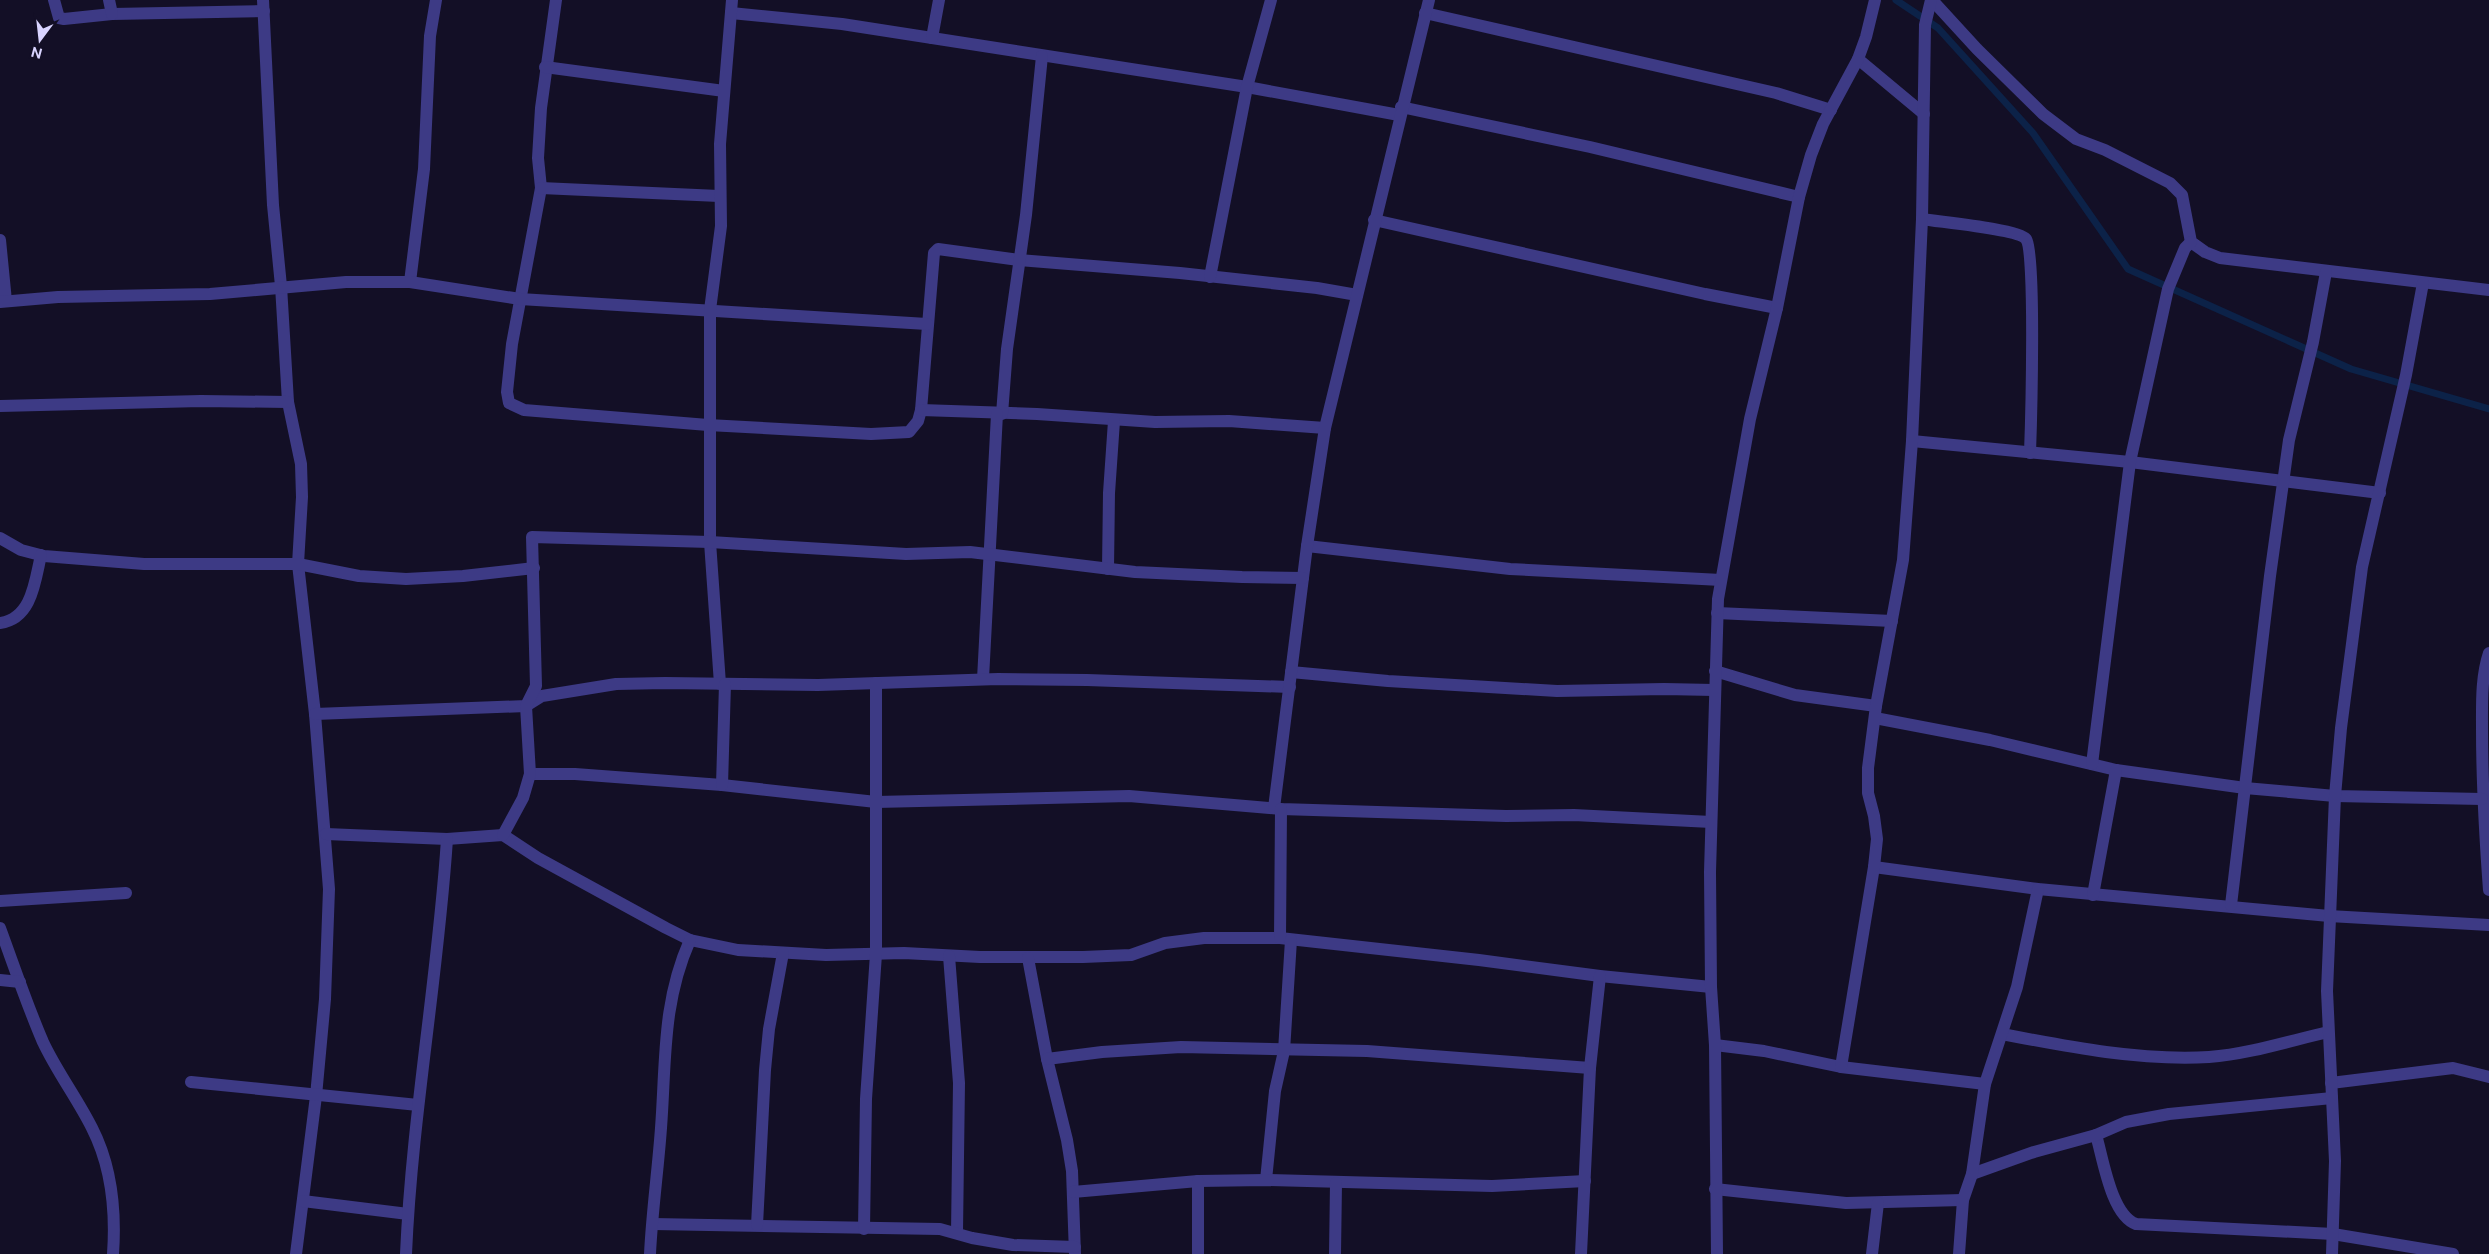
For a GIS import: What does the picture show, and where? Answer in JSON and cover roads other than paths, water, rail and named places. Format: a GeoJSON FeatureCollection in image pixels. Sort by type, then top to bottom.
{"type":"FeatureCollection","features":[{"type":"Feature","properties":{"kind":"street"},"geometry":{"type":"LineString","coordinates":[[54,0],[58,16],[62,19],[112,14],[264,6],[272,205],[281,286],[288,402],[301,464],[302,497],[298,564],[326,834],[329,933],[316,1096],[296,1254]]}},
{"type":"Feature","properties":{"kind":"street"},"geometry":{"type":"LineString","coordinates":[[109,0],[112,14]]}},
{"type":"Feature","properties":{"kind":"street"},"geometry":{"type":"LineString","coordinates":[[410,282],[424,169],[431,30],[436,0]]}},
{"type":"Feature","properties":{"kind":"street"},"geometry":{"type":"LineString","coordinates":[[556,0],[545,67],[538,158],[542,188],[520,299],[507,392],[509,403],[514,407],[524,410],[708,425],[871,434],[900,434],[914,429],[920,410],[926,324],[934,253],[938,249],[1019,260],[1117,267],[1317,288],[1356,295]]}},
{"type":"Feature","properties":{"kind":"street"},"geometry":{"type":"LineString","coordinates":[[932,38],[939,0]]}},
{"type":"Feature","properties":{"kind":"street"},"geometry":{"type":"LineString","coordinates":[[1210,278],[1247,87],[1271,0]]}},
{"type":"Feature","properties":{"kind":"street"},"geometry":{"type":"LineString","coordinates":[[1266,1180],[1276,1091],[1284,1051],[1286,939],[1277,808],[1291,672],[1307,546],[1325,428],[1400,111],[1429,0]]}},
{"type":"Feature","properties":{"kind":"street"},"geometry":{"type":"LineString","coordinates":[[1841,1067],[1877,840],[1874,816],[1868,793],[1868,768],[1903,560],[1912,441],[1922,219],[1925,25],[1930,3]]}},
{"type":"Feature","properties":{"kind":"street"},"geometry":{"type":"LineString","coordinates":[[1930,3],[2043,114],[2076,139],[2105,150],[2170,183],[2182,195],[2191,242],[2204,252],[2220,258],[2489,290]]}},
{"type":"Feature","properties":{"kind":"street"},"geometry":{"type":"LineString","coordinates":[[1717,1254],[1715,1044],[1711,987],[1711,822],[1717,612],[1721,580],[1750,419],[1811,155],[1831,110],[1858,59],[1874,4]]}},
{"type":"Feature","properties":{"kind":"street"},"geometry":{"type":"LineString","coordinates":[[722,785],[722,684],[710,542],[708,425],[710,310],[720,226],[718,196],[724,91],[732,6],[1400,111],[1590,147],[1800,197]]}},
{"type":"Feature","properties":{"kind":"street"},"geometry":{"type":"LineString","coordinates":[[1425,13],[1776,93],[1831,110]]}},
{"type":"Feature","properties":{"kind":"street"},"geometry":{"type":"LineString","coordinates":[[983,680],[989,554],[999,414],[1026,215],[1042,56]]}},
{"type":"Feature","properties":{"kind":"street"},"geometry":{"type":"LineString","coordinates":[[1858,59],[1924,114]]}},
{"type":"Feature","properties":{"kind":"street"},"geometry":{"type":"LineString","coordinates":[[545,67],[724,91]]}},
{"type":"Feature","properties":{"kind":"street"},"geometry":{"type":"LineString","coordinates":[[542,188],[718,196]]}},
{"type":"Feature","properties":{"kind":"street"},"geometry":{"type":"LineString","coordinates":[[1922,219],[2003,230],[2021,235],[2029,244],[2032,304],[2030,453]]}},
{"type":"Feature","properties":{"kind":"street"},"geometry":{"type":"LineString","coordinates":[[1374,220],[1705,294],[1777,308]]}},
{"type":"Feature","properties":{"kind":"street"},"geometry":{"type":"LineString","coordinates":[[0,240],[3,302],[58,297],[210,294],[262,290],[281,286],[346,282],[410,282],[520,299],[926,324]]}},
{"type":"Feature","properties":{"kind":"street"},"geometry":{"type":"LineString","coordinates":[[2092,764],[2130,462],[2168,289],[2185,248],[2191,242]]}},
{"type":"Feature","properties":{"kind":"street"},"geometry":{"type":"LineString","coordinates":[[2231,905],[2270,576],[2285,480],[2289,440],[2326,272]]}},
{"type":"Feature","properties":{"kind":"street"},"geometry":{"type":"LineString","coordinates":[[2332,1254],[2336,1161],[2328,1032],[2329,916],[2335,796],[2346,680],[2362,567],[2406,375],[2423,283]]}},
{"type":"Feature","properties":{"kind":"street"},"geometry":{"type":"LineString","coordinates":[[0,406],[201,401],[288,402]]}},
{"type":"Feature","properties":{"kind":"street"},"geometry":{"type":"LineString","coordinates":[[920,410],[1114,421],[1229,421],[1325,428]]}},
{"type":"Feature","properties":{"kind":"street"},"geometry":{"type":"LineString","coordinates":[[1108,569],[1109,493],[1114,421]]}},
{"type":"Feature","properties":{"kind":"street"},"geometry":{"type":"LineString","coordinates":[[1912,441],[2130,462],[2380,493]]}},
{"type":"Feature","properties":{"kind":"street"},"geometry":{"type":"LineString","coordinates":[[503,835],[523,798],[530,774],[526,706],[536,686],[532,537],[710,542],[906,554],[970,552],[1108,569],[1242,577],[1303,578]]}},
{"type":"Feature","properties":{"kind":"street"},"geometry":{"type":"LineString","coordinates":[[0,538],[21,550],[41,555],[144,564],[298,564],[359,576],[406,578],[463,576],[534,568]]}},
{"type":"Feature","properties":{"kind":"street"},"geometry":{"type":"LineString","coordinates":[[1307,546],[1510,569],[1721,580]]}},
{"type":"Feature","properties":{"kind":"street"},"geometry":{"type":"LineString","coordinates":[[0,623],[16,618],[23,612],[32,591],[41,555]]}},
{"type":"Feature","properties":{"kind":"street"},"geometry":{"type":"LineString","coordinates":[[1717,612],[1892,621]]}},
{"type":"Feature","properties":{"kind":"street"},"geometry":{"type":"LineString","coordinates":[[2488,658],[2482,693],[2489,890]]}},
{"type":"Feature","properties":{"kind":"street"},"geometry":{"type":"LineString","coordinates":[[1715,671],[1794,695],[1876,712],[1956,733],[2116,770],[2246,788],[2335,796],[2484,791]]}},
{"type":"Feature","properties":{"kind":"street"},"geometry":{"type":"LineString","coordinates":[[1291,672],[1388,681],[1557,692],[1664,688],[1714,690]]}},
{"type":"Feature","properties":{"kind":"street"},"geometry":{"type":"LineString","coordinates":[[315,714],[526,706],[542,696],[616,684],[1087,680],[1290,687]]}},
{"type":"Feature","properties":{"kind":"street"},"geometry":{"type":"LineString","coordinates":[[864,1229],[867,1070],[876,954],[876,683]]}},
{"type":"Feature","properties":{"kind":"street"},"geometry":{"type":"LineString","coordinates":[[2093,895],[2116,770]]}},
{"type":"Feature","properties":{"kind":"street"},"geometry":{"type":"LineString","coordinates":[[530,774],[575,774],[722,785],[876,802],[1129,796],[1277,808],[1506,816],[1574,815],[1711,822]]}},
{"type":"Feature","properties":{"kind":"street"},"geometry":{"type":"LineString","coordinates":[[326,834],[447,839],[476,839],[503,835],[538,858],[690,940],[738,950],[783,953],[904,953],[1028,958],[1131,955],[1165,943],[1204,938],[1286,939],[1479,960],[1600,976],[1711,987]]}},
{"type":"Feature","properties":{"kind":"street"},"geometry":{"type":"LineString","coordinates":[[406,1254],[418,1105],[444,888],[447,839]]}},
{"type":"Feature","properties":{"kind":"street"},"geometry":{"type":"LineString","coordinates":[[1874,867],[2038,890],[2231,905],[2329,916],[2489,925]]}},
{"type":"Feature","properties":{"kind":"street"},"geometry":{"type":"LineString","coordinates":[[1958,1254],[1963,1200],[1972,1174],[1985,1084],[2017,987],[2038,890]]}},
{"type":"Feature","properties":{"kind":"street"},"geometry":{"type":"LineString","coordinates":[[0,901],[126,893]]}},
{"type":"Feature","properties":{"kind":"street"},"geometry":{"type":"LineString","coordinates":[[0,928],[43,1042],[64,1083],[92,1127],[106,1160],[114,1218],[112,1254]]}},
{"type":"Feature","properties":{"kind":"street"},"geometry":{"type":"LineString","coordinates":[[650,1254],[661,1126],[666,1028],[672,988],[679,963],[690,940]]}},
{"type":"Feature","properties":{"kind":"street"},"geometry":{"type":"LineString","coordinates":[[757,1225],[768,1037],[783,953]]}},
{"type":"Feature","properties":{"kind":"street"},"geometry":{"type":"LineString","coordinates":[[949,956],[959,1083],[958,1232]]}},
{"type":"Feature","properties":{"kind":"street"},"geometry":{"type":"LineString","coordinates":[[653,1224],[940,1229],[958,1232],[972,1238],[1013,1246],[1075,1250],[1073,1192],[1067,1140],[1047,1059],[1028,958]]}},
{"type":"Feature","properties":{"kind":"street"},"geometry":{"type":"LineString","coordinates":[[1581,1254],[1590,1068],[1600,976]]}},
{"type":"Feature","properties":{"kind":"street"},"geometry":{"type":"LineString","coordinates":[[0,980],[20,982]]}},
{"type":"Feature","properties":{"kind":"street"},"geometry":{"type":"LineString","coordinates":[[2002,1034],[2064,1046],[2185,1057],[2210,1057],[2242,1052],[2328,1032]]}},
{"type":"Feature","properties":{"kind":"street"},"geometry":{"type":"LineString","coordinates":[[1715,1044],[1764,1051],[1841,1067],[1985,1084]]}},
{"type":"Feature","properties":{"kind":"street"},"geometry":{"type":"LineString","coordinates":[[1047,1059],[1102,1052],[1181,1047],[1284,1051],[1367,1051],[1590,1068]]}},
{"type":"Feature","properties":{"kind":"street"},"geometry":{"type":"LineString","coordinates":[[2331,1083],[2453,1068],[2489,1076]]}},
{"type":"Feature","properties":{"kind":"street"},"geometry":{"type":"LineString","coordinates":[[191,1082],[418,1105]]}},
{"type":"Feature","properties":{"kind":"street"},"geometry":{"type":"LineString","coordinates":[[1972,1174],[2034,1152],[2096,1135],[2126,1122],[2169,1114],[2332,1098]]}},
{"type":"Feature","properties":{"kind":"street"},"geometry":{"type":"LineString","coordinates":[[2096,1135],[2114,1198],[2121,1212],[2131,1222],[2333,1234],[2453,1254]]}},
{"type":"Feature","properties":{"kind":"street"},"geometry":{"type":"LineString","coordinates":[[1073,1192],[1198,1181],[1266,1180],[1492,1186],[1585,1181]]}},
{"type":"Feature","properties":{"kind":"street"},"geometry":{"type":"LineString","coordinates":[[1198,1181],[1198,1254]]}},
{"type":"Feature","properties":{"kind":"street"},"geometry":{"type":"LineString","coordinates":[[1336,1183],[1336,1254]]}},
{"type":"Feature","properties":{"kind":"street"},"geometry":{"type":"LineString","coordinates":[[1715,1189],[1846,1203],[1878,1204],[1963,1200]]}},
{"type":"Feature","properties":{"kind":"street"},"geometry":{"type":"LineString","coordinates":[[303,1201],[408,1214]]}},
{"type":"Feature","properties":{"kind":"street"},"geometry":{"type":"LineString","coordinates":[[1872,1254],[1878,1204]]}},
{"type":"Feature","properties":{"kind":"waterway"},"geometry":{"type":"LineString","coordinates":[[1896,0],[1938,28],[2033,133],[2128,269],[2351,369],[2489,409]]}}]}
